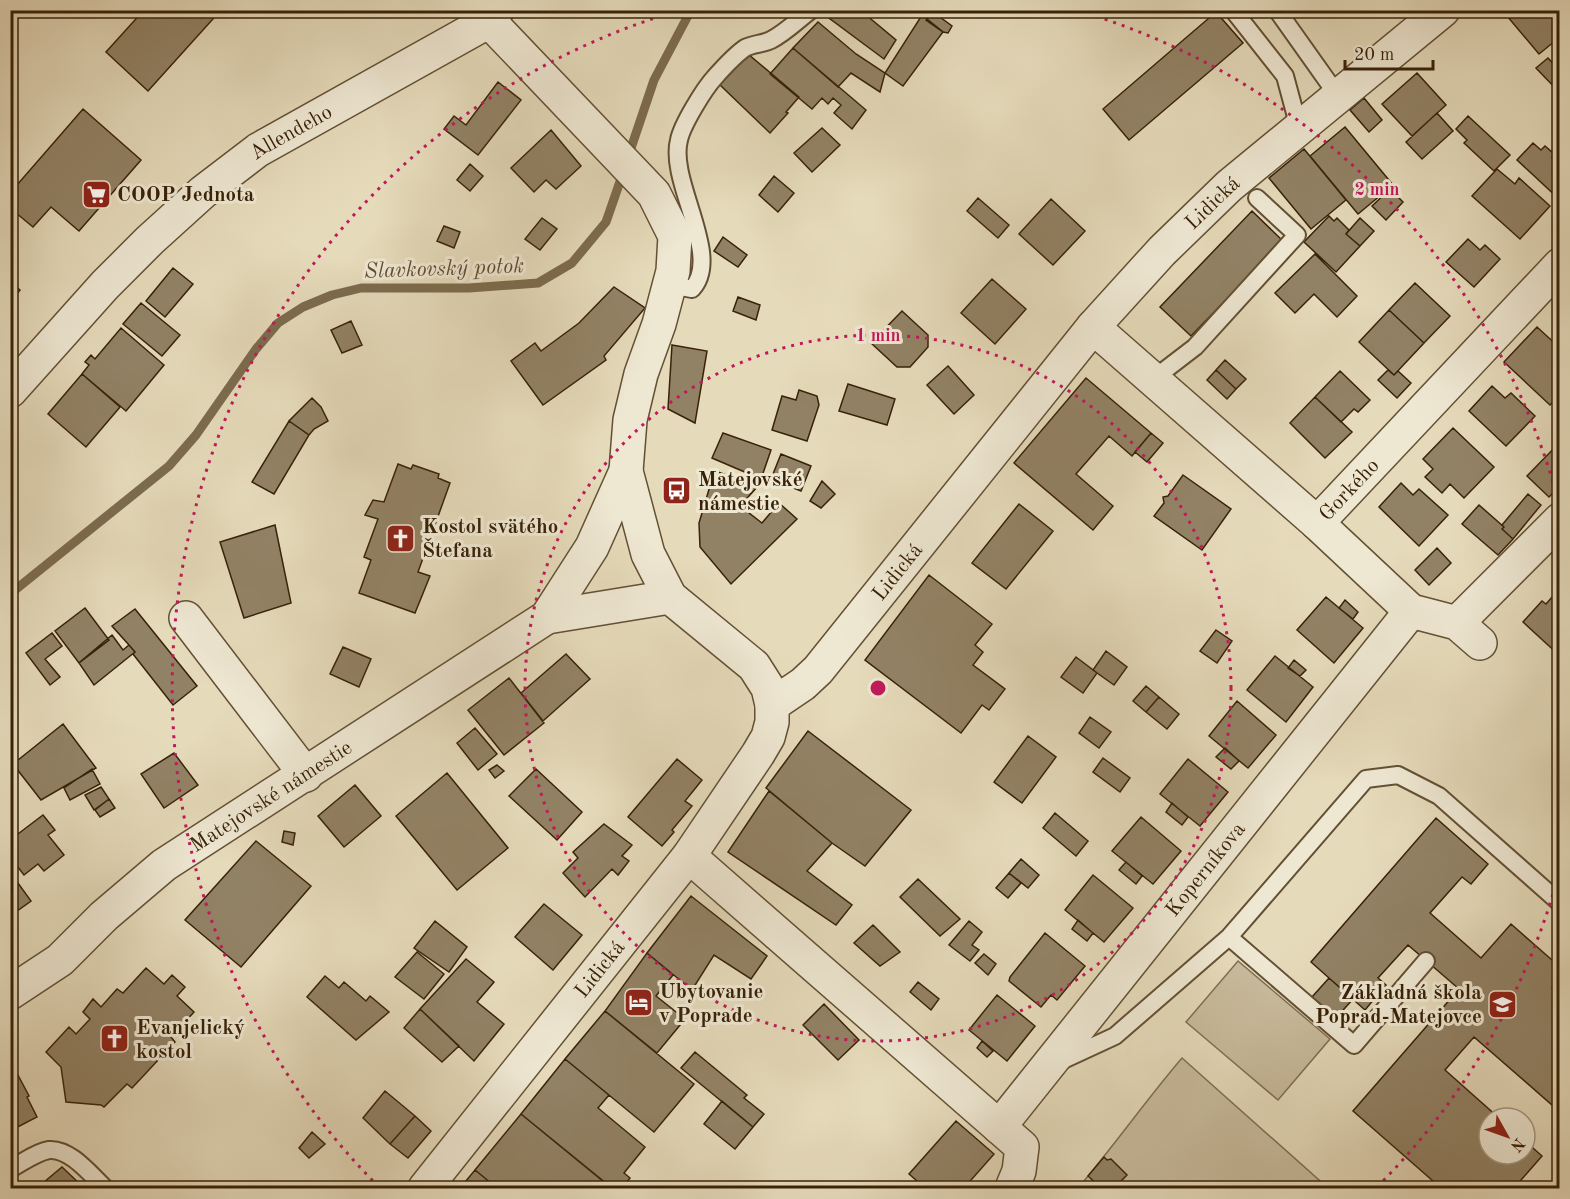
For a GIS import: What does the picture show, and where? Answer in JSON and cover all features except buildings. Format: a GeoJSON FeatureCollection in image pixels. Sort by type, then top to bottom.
{"type":"FeatureCollection","features":[{"type":"Feature","properties":{"kind":"street","name":"Lidická"},"geometry":{"type":"LineString","coordinates":[[425,1188],[689,856],[768,737],[772,722],[772,705],[818,670],[1093,327],[1162,250],[1229,186],[1443,10]]}},
{"type":"Feature","properties":{"kind":"street","name":"Matejovské námestie"},"geometry":{"type":"LineString","coordinates":[[493,16],[593,131],[654,194],[675,236],[673,271],[659,324],[641,374],[630,420],[626,471],[648,554],[670,597],[754,666],[768,688],[772,705]]}},
{"type":"Feature","properties":{"kind":"street","name":"Allendeho"},"geometry":{"type":"LineString","coordinates":[[10,391],[105,285],[203,192],[258,150],[493,16]]}},
{"type":"Feature","properties":{"kind":"street","name":"Gorkého"},"geometry":{"type":"LineString","coordinates":[[1093,327],[1317,523],[1560,265]]}},
{"type":"Feature","properties":{"kind":"street","name":"Matejovské námestie"},"geometry":{"type":"LineString","coordinates":[[547,617],[591,547],[626,471]]}},
{"type":"Feature","properties":{"kind":"street"},"geometry":{"type":"LineString","coordinates":[[1317,523],[1411,611],[1469,633],[1560,520]]}},
{"type":"Feature","properties":{"kind":"street","name":"Matejovské námestie"},"geometry":{"type":"LineString","coordinates":[[10,993],[60,960],[104,916],[164,865],[547,617],[670,597]]}},
{"type":"Feature","properties":{"kind":"street","name":"Koperníkova"},"geometry":{"type":"LineString","coordinates":[[999,1127],[1411,611]]}},
{"type":"Feature","properties":{"kind":"street"},"geometry":{"type":"LineString","coordinates":[[186,618],[306,775]]}},
{"type":"Feature","properties":{"kind":"street"},"geometry":{"type":"LineString","coordinates":[[689,856],[1022,1148],[1019,1171],[1012,1188]]}},
{"type":"Feature","properties":{"kind":"lane"},"geometry":{"type":"LineString","coordinates":[[669,285],[692,289],[698,283],[701,269],[701,251],[677,160],[678,140],[686,123],[714,78],[745,48],[771,40],[811,10]]}},
{"type":"Feature","properties":{"kind":"lane"},"geometry":{"type":"LineString","coordinates":[[1233,10],[1285,76],[1299,128]]}},
{"type":"Feature","properties":{"kind":"lane"},"geometry":{"type":"LineString","coordinates":[[1277,10],[1338,96]]}},
{"type":"Feature","properties":{"kind":"lane"},"geometry":{"type":"LineString","coordinates":[[1152,380],[1195,347],[1297,235],[1257,198]]}},
{"type":"Feature","properties":{"kind":"lane"},"geometry":{"type":"LineString","coordinates":[[1049,1066],[1115,1036],[1229,937],[1366,779],[1398,775],[1438,796],[1560,903]]}},
{"type":"Feature","properties":{"kind":"lane"},"geometry":{"type":"LineString","coordinates":[[1229,937],[1354,1045],[1426,961]]}},
{"type":"Feature","properties":{"kind":"lane"},"geometry":{"type":"LineString","coordinates":[[10,1169],[46,1150],[58,1150],[73,1159],[105,1188]]}},
{"type":"Feature","properties":{"kind":"shaded area"},"geometry":{"type":"Polygon","coordinates":[[[1238,961],[1330,1039],[1278,1100],[1186,1022],[1238,961]]]}},
{"type":"Feature","properties":{"kind":"shaded area"},"geometry":{"type":"Polygon","coordinates":[[[1182,1058],[1328,1188],[1078,1188],[1182,1058]]]}},
{"type":"Feature","properties":{"kind":"waterway","name":"Slavkovský potok"},"geometry":{"type":"LineString","coordinates":[[628,157],[654,80],[691,10]]}},
{"type":"Feature","properties":{"kind":"waterway","name":"Slavkovský potok"},"geometry":{"type":"LineString","coordinates":[[10,594],[169,466],[196,435],[256,349],[278,323],[303,307],[332,295],[361,288],[469,288],[538,283],[572,263],[606,222],[624,170]]}},
{"type":"Feature","properties":{"kind":"place","name":"COOP Jednota"},"geometry":{"type":"Point","coordinates":[96,194]}},
{"type":"Feature","properties":{"kind":"place","name":"Matejovské námestie"},"geometry":{"type":"Point","coordinates":[677,491]}},
{"type":"Feature","properties":{"kind":"place","name":"Kostol svätého Štefana"},"geometry":{"type":"Point","coordinates":[401,538]}},
{"type":"Feature","properties":{"kind":"place","name":"Ubytovanie v Poprade"},"geometry":{"type":"Point","coordinates":[638,1003]}},
{"type":"Feature","properties":{"kind":"place","name":"Základná škola Poprad-Matejovce"},"geometry":{"type":"Point","coordinates":[1503,1004]}},
{"type":"Feature","properties":{"kind":"place","name":"Evanjelický kostol"},"geometry":{"type":"Point","coordinates":[115,1039]}}]}
